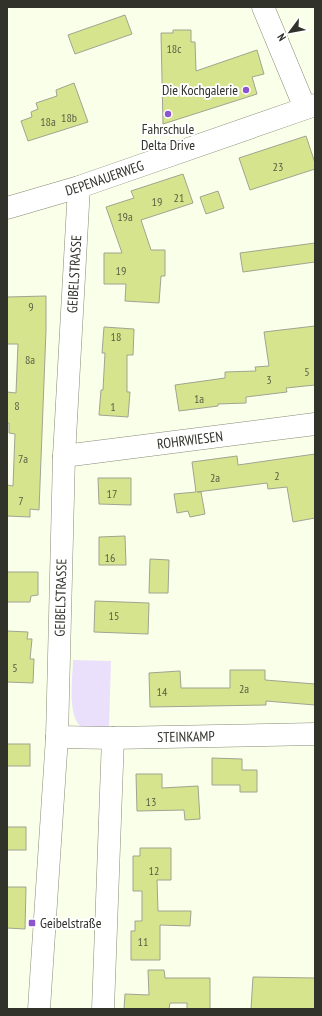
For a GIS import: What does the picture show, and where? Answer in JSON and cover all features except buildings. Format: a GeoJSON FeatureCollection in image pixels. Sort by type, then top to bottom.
{"type":"FeatureCollection","features":[{"type":"Feature","properties":{"kind":"street"},"geometry":{"type":"LineString","coordinates":[[263,7],[310,106]]}},
{"type":"Feature","properties":{"kind":"street","name":"DEPENAUERWEG"},"geometry":{"type":"LineString","coordinates":[[7,208],[79,187],[310,106]]}},
{"type":"Feature","properties":{"kind":"street","name":"GEIBELSTRASSE"},"geometry":{"type":"LineString","coordinates":[[39,1009],[57,737],[64,456],[79,187]]}},
{"type":"Feature","properties":{"kind":"street","name":"ROHRWIESEN"},"geometry":{"type":"LineString","coordinates":[[64,456],[315,424]]}},
{"type":"Feature","properties":{"kind":"street","name":"STEINKAMP"},"geometry":{"type":"LineString","coordinates":[[57,737],[113,738],[315,734]]}},
{"type":"Feature","properties":{"kind":"street"},"geometry":{"type":"LineString","coordinates":[[103,1009],[113,738]]}},
{"type":"Feature","properties":{"kind":"shaded area"},"geometry":{"type":"Polygon","coordinates":[[[73,660],[111,661],[109,728],[87,729],[78,724],[73,708],[72,697],[73,660]]]}},
{"type":"Feature","properties":{"kind":"place","name":"Die Kochgalerie"},"geometry":{"type":"Point","coordinates":[246,90]}},
{"type":"Feature","properties":{"kind":"place","name":"Fahrschule Delta Drive"},"geometry":{"type":"Point","coordinates":[168,114]}},
{"type":"Feature","properties":{"kind":"place","name":"Geibelstraße"},"geometry":{"type":"Point","coordinates":[32,923]}}]}
